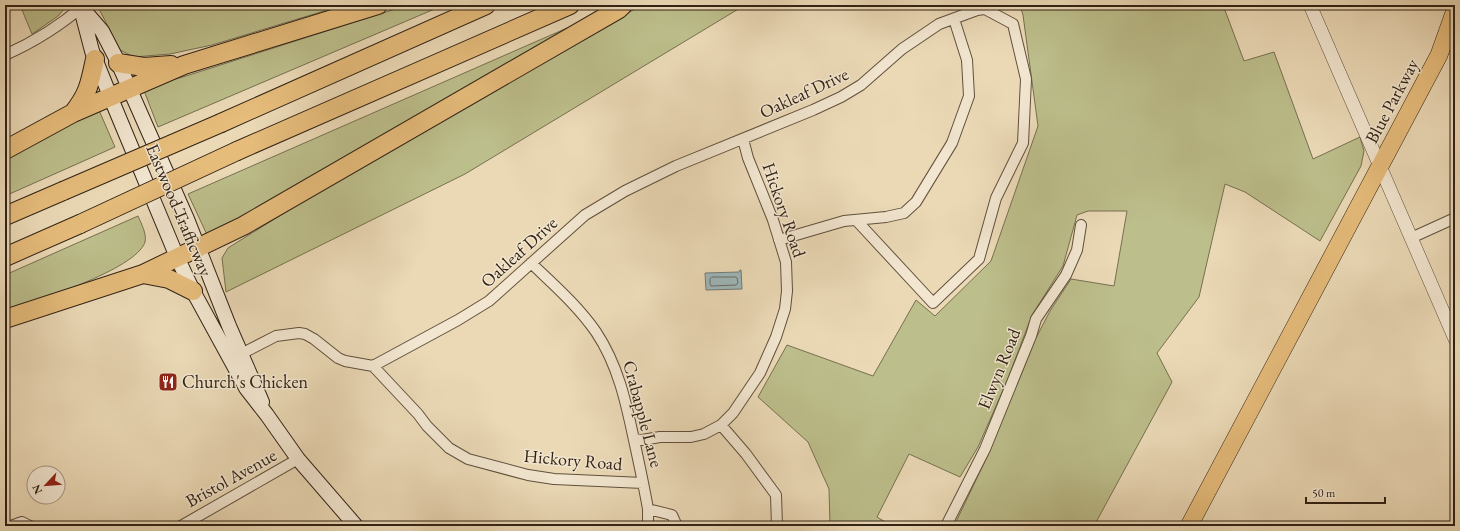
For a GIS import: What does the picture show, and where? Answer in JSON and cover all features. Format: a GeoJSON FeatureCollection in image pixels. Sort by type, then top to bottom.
{"type":"FeatureCollection","features":[{"type":"Feature","properties":{"kind":"highway"},"geometry":{"type":"LineString","coordinates":[[5,150],[73,113],[184,65],[378,5]]}},
{"type":"Feature","properties":{"kind":"highway"},"geometry":{"type":"LineString","coordinates":[[5,216],[221,123],[486,5]]}},
{"type":"Feature","properties":{"kind":"highway"},"geometry":{"type":"LineString","coordinates":[[5,257],[237,151],[570,5]]}},
{"type":"Feature","properties":{"kind":"highway"},"geometry":{"type":"LineString","coordinates":[[5,319],[143,274],[243,226],[619,9],[623,5]]}},
{"type":"Feature","properties":{"kind":"highway","name":"Blue Parkway"},"geometry":{"type":"LineString","coordinates":[[1189,526],[1439,55],[1455,10]]}},
{"type":"Feature","properties":{"kind":"highway","name":"Blue Parkway"},"geometry":{"type":"LineString","coordinates":[[1439,55],[1455,35]]}},
{"type":"Feature","properties":{"kind":"highway"},"geometry":{"type":"LineString","coordinates":[[73,113],[83,100],[89,88],[95,59]]}},
{"type":"Feature","properties":{"kind":"highway"},"geometry":{"type":"LineString","coordinates":[[118,63],[144,67],[184,65]]}},
{"type":"Feature","properties":{"kind":"highway"},"geometry":{"type":"LineString","coordinates":[[143,274],[169,279],[193,291]]}},
{"type":"Feature","properties":{"kind":"main road","name":"Eastwood Trafficway"},"geometry":{"type":"LineString","coordinates":[[82,6],[95,59],[177,257],[193,291],[246,388],[298,459],[356,526]]}},
{"type":"Feature","properties":{"kind":"main road","name":"Eastwood Trafficway"},"geometry":{"type":"LineString","coordinates":[[82,6],[102,31],[130,88],[188,219],[198,248],[267,415]]}},
{"type":"Feature","properties":{"kind":"street"},"geometry":{"type":"LineString","coordinates":[[1310,5],[1455,339]]}},
{"type":"Feature","properties":{"kind":"street"},"geometry":{"type":"LineString","coordinates":[[5,56],[32,43],[82,6]]}},
{"type":"Feature","properties":{"kind":"street","name":"Oakleaf Drive"},"geometry":{"type":"LineString","coordinates":[[373,366],[458,320],[486,303],[584,216],[625,191],[676,166],[840,98],[861,86],[902,49],[939,24],[954,19],[976,7],[985,9],[1013,24],[1026,79],[1023,142],[996,198],[979,259],[933,303],[856,220]]}},
{"type":"Feature","properties":{"kind":"street"},"geometry":{"type":"LineString","coordinates":[[779,240],[844,221],[886,217],[904,213],[916,202],[952,143],[968,96],[967,60],[954,19]]}},
{"type":"Feature","properties":{"kind":"street","name":"Hickory Road"},"geometry":{"type":"LineString","coordinates":[[634,439],[642,440],[660,436],[691,437],[704,434],[721,425],[733,413],[760,373],[776,337],[784,309],[787,291],[786,262],[773,220],[748,158],[743,139]]}},
{"type":"Feature","properties":{"kind":"street"},"geometry":{"type":"LineString","coordinates":[[1411,238],[1455,218]]}},
{"type":"Feature","properties":{"kind":"street","name":"Elwyn Road"},"geometry":{"type":"LineString","coordinates":[[946,526],[985,449],[1031,336],[1036,319],[1068,268],[1077,250],[1081,225]]}},
{"type":"Feature","properties":{"kind":"street","name":"Crabapple Lane"},"geometry":{"type":"LineString","coordinates":[[531,263],[579,310],[596,331],[606,348],[623,389],[644,483],[648,509]]}},
{"type":"Feature","properties":{"kind":"street"},"geometry":{"type":"LineString","coordinates":[[241,354],[276,336],[299,333],[305,334],[314,339],[338,358],[373,366]]}},
{"type":"Feature","properties":{"kind":"street","name":"Hickory Road"},"geometry":{"type":"LineString","coordinates":[[373,366],[449,448],[468,459],[528,475],[554,479],[644,483]]}},
{"type":"Feature","properties":{"kind":"street"},"geometry":{"type":"LineString","coordinates":[[721,425],[746,454],[776,495],[777,526]]}},
{"type":"Feature","properties":{"kind":"street","name":"Bristol Avenue"},"geometry":{"type":"LineString","coordinates":[[181,526],[298,459]]}},
{"type":"Feature","properties":{"kind":"street"},"geometry":{"type":"LineString","coordinates":[[648,526],[648,509],[672,515],[676,526]]}},
{"type":"Feature","properties":{"kind":"street"},"geometry":{"type":"LineString","coordinates":[[11,526],[22,522],[30,526]]}},
{"type":"Feature","properties":{"kind":"green space"},"geometry":{"type":"Polygon","coordinates":[[[20,5],[64,5],[64,9],[58,16],[32,34],[20,5]]]}},
{"type":"Feature","properties":{"kind":"green space"},"geometry":{"type":"Polygon","coordinates":[[[97,5],[344,5],[212,45],[170,54],[134,57],[120,50],[97,5]]]}},
{"type":"Feature","properties":{"kind":"green space"},"geometry":{"type":"Polygon","coordinates":[[[408,5],[444,5],[158,127],[143,88],[186,76],[408,5]]]}},
{"type":"Feature","properties":{"kind":"green space"},"geometry":{"type":"Polygon","coordinates":[[[642,5],[745,5],[465,174],[226,292],[222,258],[228,248],[361,165],[642,5]]]}},
{"type":"Feature","properties":{"kind":"green space"},"geometry":{"type":"Polygon","coordinates":[[[1020,5],[1223,5],[1244,61],[1274,52],[1313,159],[1360,137],[1364,151],[1361,166],[1320,241],[1245,192],[1225,184],[1199,297],[1157,353],[1172,382],[1094,526],[954,526],[987,457],[1036,338],[1050,311],[1071,279],[1114,286],[1127,211],[1088,211],[1077,215],[1063,266],[1032,315],[1007,381],[978,447],[960,477],[909,454],[877,517],[892,526],[830,526],[829,489],[808,442],[758,397],[787,345],[873,376],[916,300],[935,316],[991,261],[1038,126],[1023,15],[1020,5]]]}},
{"type":"Feature","properties":{"kind":"green space"},"geometry":{"type":"Polygon","coordinates":[[[567,28],[568,31],[209,239],[188,194],[567,28]]]}},
{"type":"Feature","properties":{"kind":"green space"},"geometry":{"type":"Polygon","coordinates":[[[98,108],[115,147],[5,196],[5,160],[98,108]]]}},
{"type":"Feature","properties":{"kind":"green space"},"geometry":{"type":"Polygon","coordinates":[[[138,216],[144,232],[145,242],[138,253],[104,274],[82,284],[5,311],[5,275],[138,216]]]}},
{"type":"Feature","properties":{"kind":"water"},"geometry":{"type":"Polygon","coordinates":[[[740,270],[742,289],[706,290],[705,273],[739,272],[740,270]]]}},
{"type":"Feature","properties":{"kind":"place","name":"Church's Chicken"},"geometry":{"type":"Point","coordinates":[168,382]}}]}
